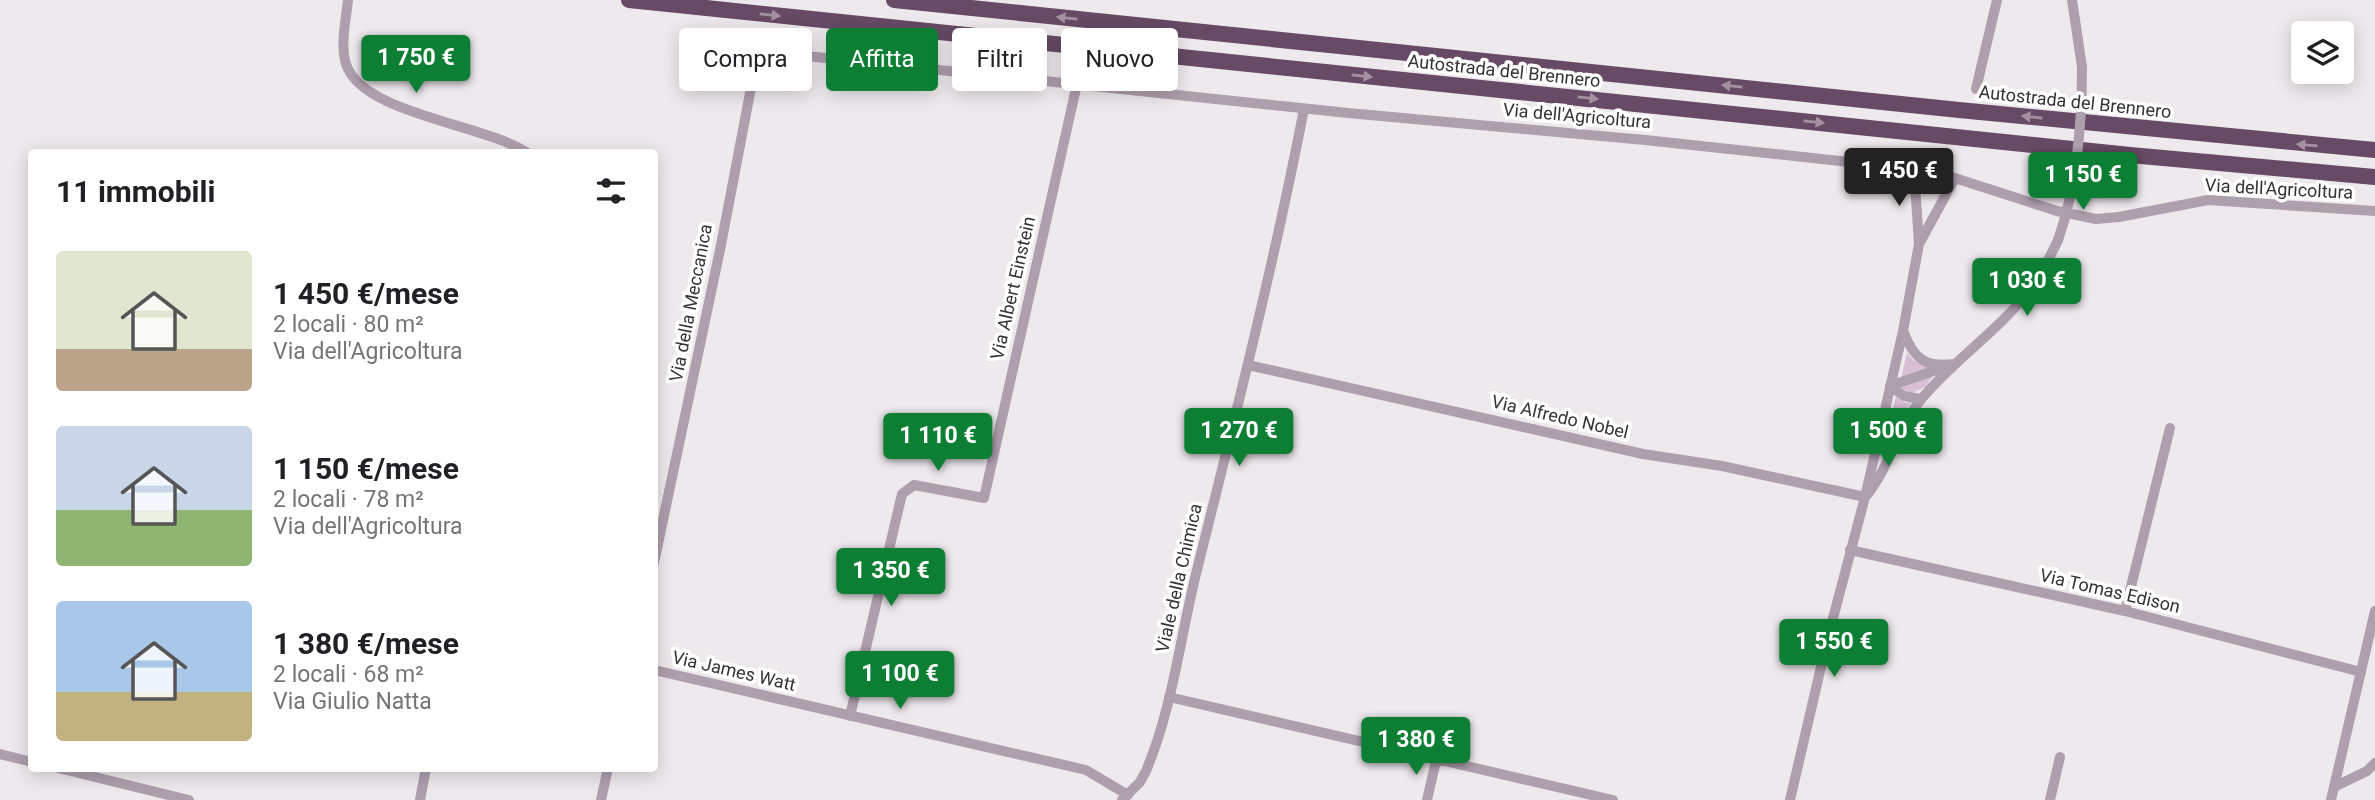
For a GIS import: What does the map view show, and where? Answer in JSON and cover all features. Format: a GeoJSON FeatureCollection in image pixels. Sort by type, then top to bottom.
{"type":"FeatureCollection","features":[{"type":"Feature","properties":{"kind":"highway","name":"Autostrada del Brennero"},"geometry":{"type":"LineString","coordinates":[[629,0],[2091,151],[2375,177]]}},
{"type":"Feature","properties":{"kind":"highway","name":"Autostrada del Brennero"},"geometry":{"type":"LineString","coordinates":[[894,0],[1959,110],[2375,150]]}},
{"type":"Feature","properties":{"kind":"street"},"geometry":{"type":"LineString","coordinates":[[348,0],[344,56],[350,73],[361,88],[381,100],[504,141],[520,149]]}},
{"type":"Feature","properties":{"kind":"street"},"geometry":{"type":"LineString","coordinates":[[1976,89],[1997,0]]}},
{"type":"Feature","properties":{"kind":"street"},"geometry":{"type":"LineString","coordinates":[[1865,497],[1886,467],[1899,435],[1921,399],[2031,290],[2058,240],[2066,217],[2074,175],[2081,99],[2082,67],[2072,0]]}},
{"type":"Feature","properties":{"kind":"street","name":"Via dell'Agricoltura"},"geometry":{"type":"LineString","coordinates":[[812,56],[1061,83]]}},
{"type":"Feature","properties":{"kind":"street","name":"Via della Meccanica"},"geometry":{"type":"LineString","coordinates":[[658,544],[720,252],[750,91]]}},
{"type":"Feature","properties":{"kind":"street","name":"Via Albert Einstein"},"geometry":{"type":"LineString","coordinates":[[850,716],[902,494],[914,485],[984,498],[1076,91]]}},
{"type":"Feature","properties":{"kind":"street","name":"Via dell'Agricoltura"},"geometry":{"type":"LineString","coordinates":[[1134,91],[1914,169],[1955,178],[2057,211],[2096,219],[2208,200],[2375,211]]}},
{"type":"Feature","properties":{"kind":"street","name":"Viale della Chimica"},"geometry":{"type":"LineString","coordinates":[[1125,797],[1146,771],[1169,697],[1195,576],[1248,365],[1304,109]]}},
{"type":"Feature","properties":{"kind":"street"},"geometry":{"type":"LineString","coordinates":[[1790,800],[1903,331],[1919,244],[1914,169]]}},
{"type":"Feature","properties":{"kind":"street"},"geometry":{"type":"LineString","coordinates":[[1919,244],[1955,178]]}},
{"type":"Feature","properties":{"kind":"street"},"geometry":{"type":"LineString","coordinates":[[1903,331],[1913,353],[1920,358],[1938,366],[1954,364]]}},
{"type":"Feature","properties":{"kind":"street"},"geometry":{"type":"LineString","coordinates":[[1890,386],[1954,364]]}},
{"type":"Feature","properties":{"kind":"street","name":"Via Alfredo Nobel"},"geometry":{"type":"LineString","coordinates":[[1248,365],[1643,454],[1722,466],[1865,497]]}},
{"type":"Feature","properties":{"kind":"street"},"geometry":{"type":"LineString","coordinates":[[1890,386],[1904,397],[1921,399]]}},
{"type":"Feature","properties":{"kind":"street"},"geometry":{"type":"LineString","coordinates":[[2125,611],[2170,428]]}},
{"type":"Feature","properties":{"kind":"street"},"geometry":{"type":"LineString","coordinates":[[1880,433],[1899,435]]}},
{"type":"Feature","properties":{"kind":"street","name":"Via Tomas Edison"},"geometry":{"type":"LineString","coordinates":[[1850,550],[2125,611],[2361,672]]}},
{"type":"Feature","properties":{"kind":"street"},"geometry":{"type":"LineString","coordinates":[[2331,800],[2375,611]]}},
{"type":"Feature","properties":{"kind":"street","name":"Via James Watt"},"geometry":{"type":"LineString","coordinates":[[658,671],[1086,771],[1106,780],[1125,797]]}},
{"type":"Feature","properties":{"kind":"street"},"geometry":{"type":"LineString","coordinates":[[1169,697],[1613,800]]}},
{"type":"Feature","properties":{"kind":"street"},"geometry":{"type":"LineString","coordinates":[[0,754],[28,761]]}},
{"type":"Feature","properties":{"kind":"street"},"geometry":{"type":"LineString","coordinates":[[2050,800],[2060,757]]}},
{"type":"Feature","properties":{"kind":"street"},"geometry":{"type":"LineString","coordinates":[[1427,800],[1436,761]]}},
{"type":"Feature","properties":{"kind":"street"},"geometry":{"type":"LineString","coordinates":[[2334,787],[2368,771],[2375,763]]}},
{"type":"Feature","properties":{"kind":"street"},"geometry":{"type":"LineString","coordinates":[[74,772],[189,800]]}},
{"type":"Feature","properties":{"kind":"street"},"geometry":{"type":"LineString","coordinates":[[420,800],[425,772]]}},
{"type":"Feature","properties":{"kind":"street"},"geometry":{"type":"LineString","coordinates":[[601,800],[607,772]]}},
{"type":"Feature","properties":{"kind":"shaded area"},"geometry":{"type":"Polygon","coordinates":[[[1907,353],[1913,360],[1928,368],[1901,378],[1907,353]]]}},
{"type":"Feature","properties":{"kind":"shaded area"},"geometry":{"type":"Polygon","coordinates":[[[1933,376],[1925,387],[1912,393],[1900,388],[1933,376]]]}},
{"type":"Feature","properties":{"kind":"shaded area"},"geometry":{"type":"Polygon","coordinates":[[[1896,397],[1906,403],[1911,402],[1895,431],[1888,428],[1896,397]]]}}]}
